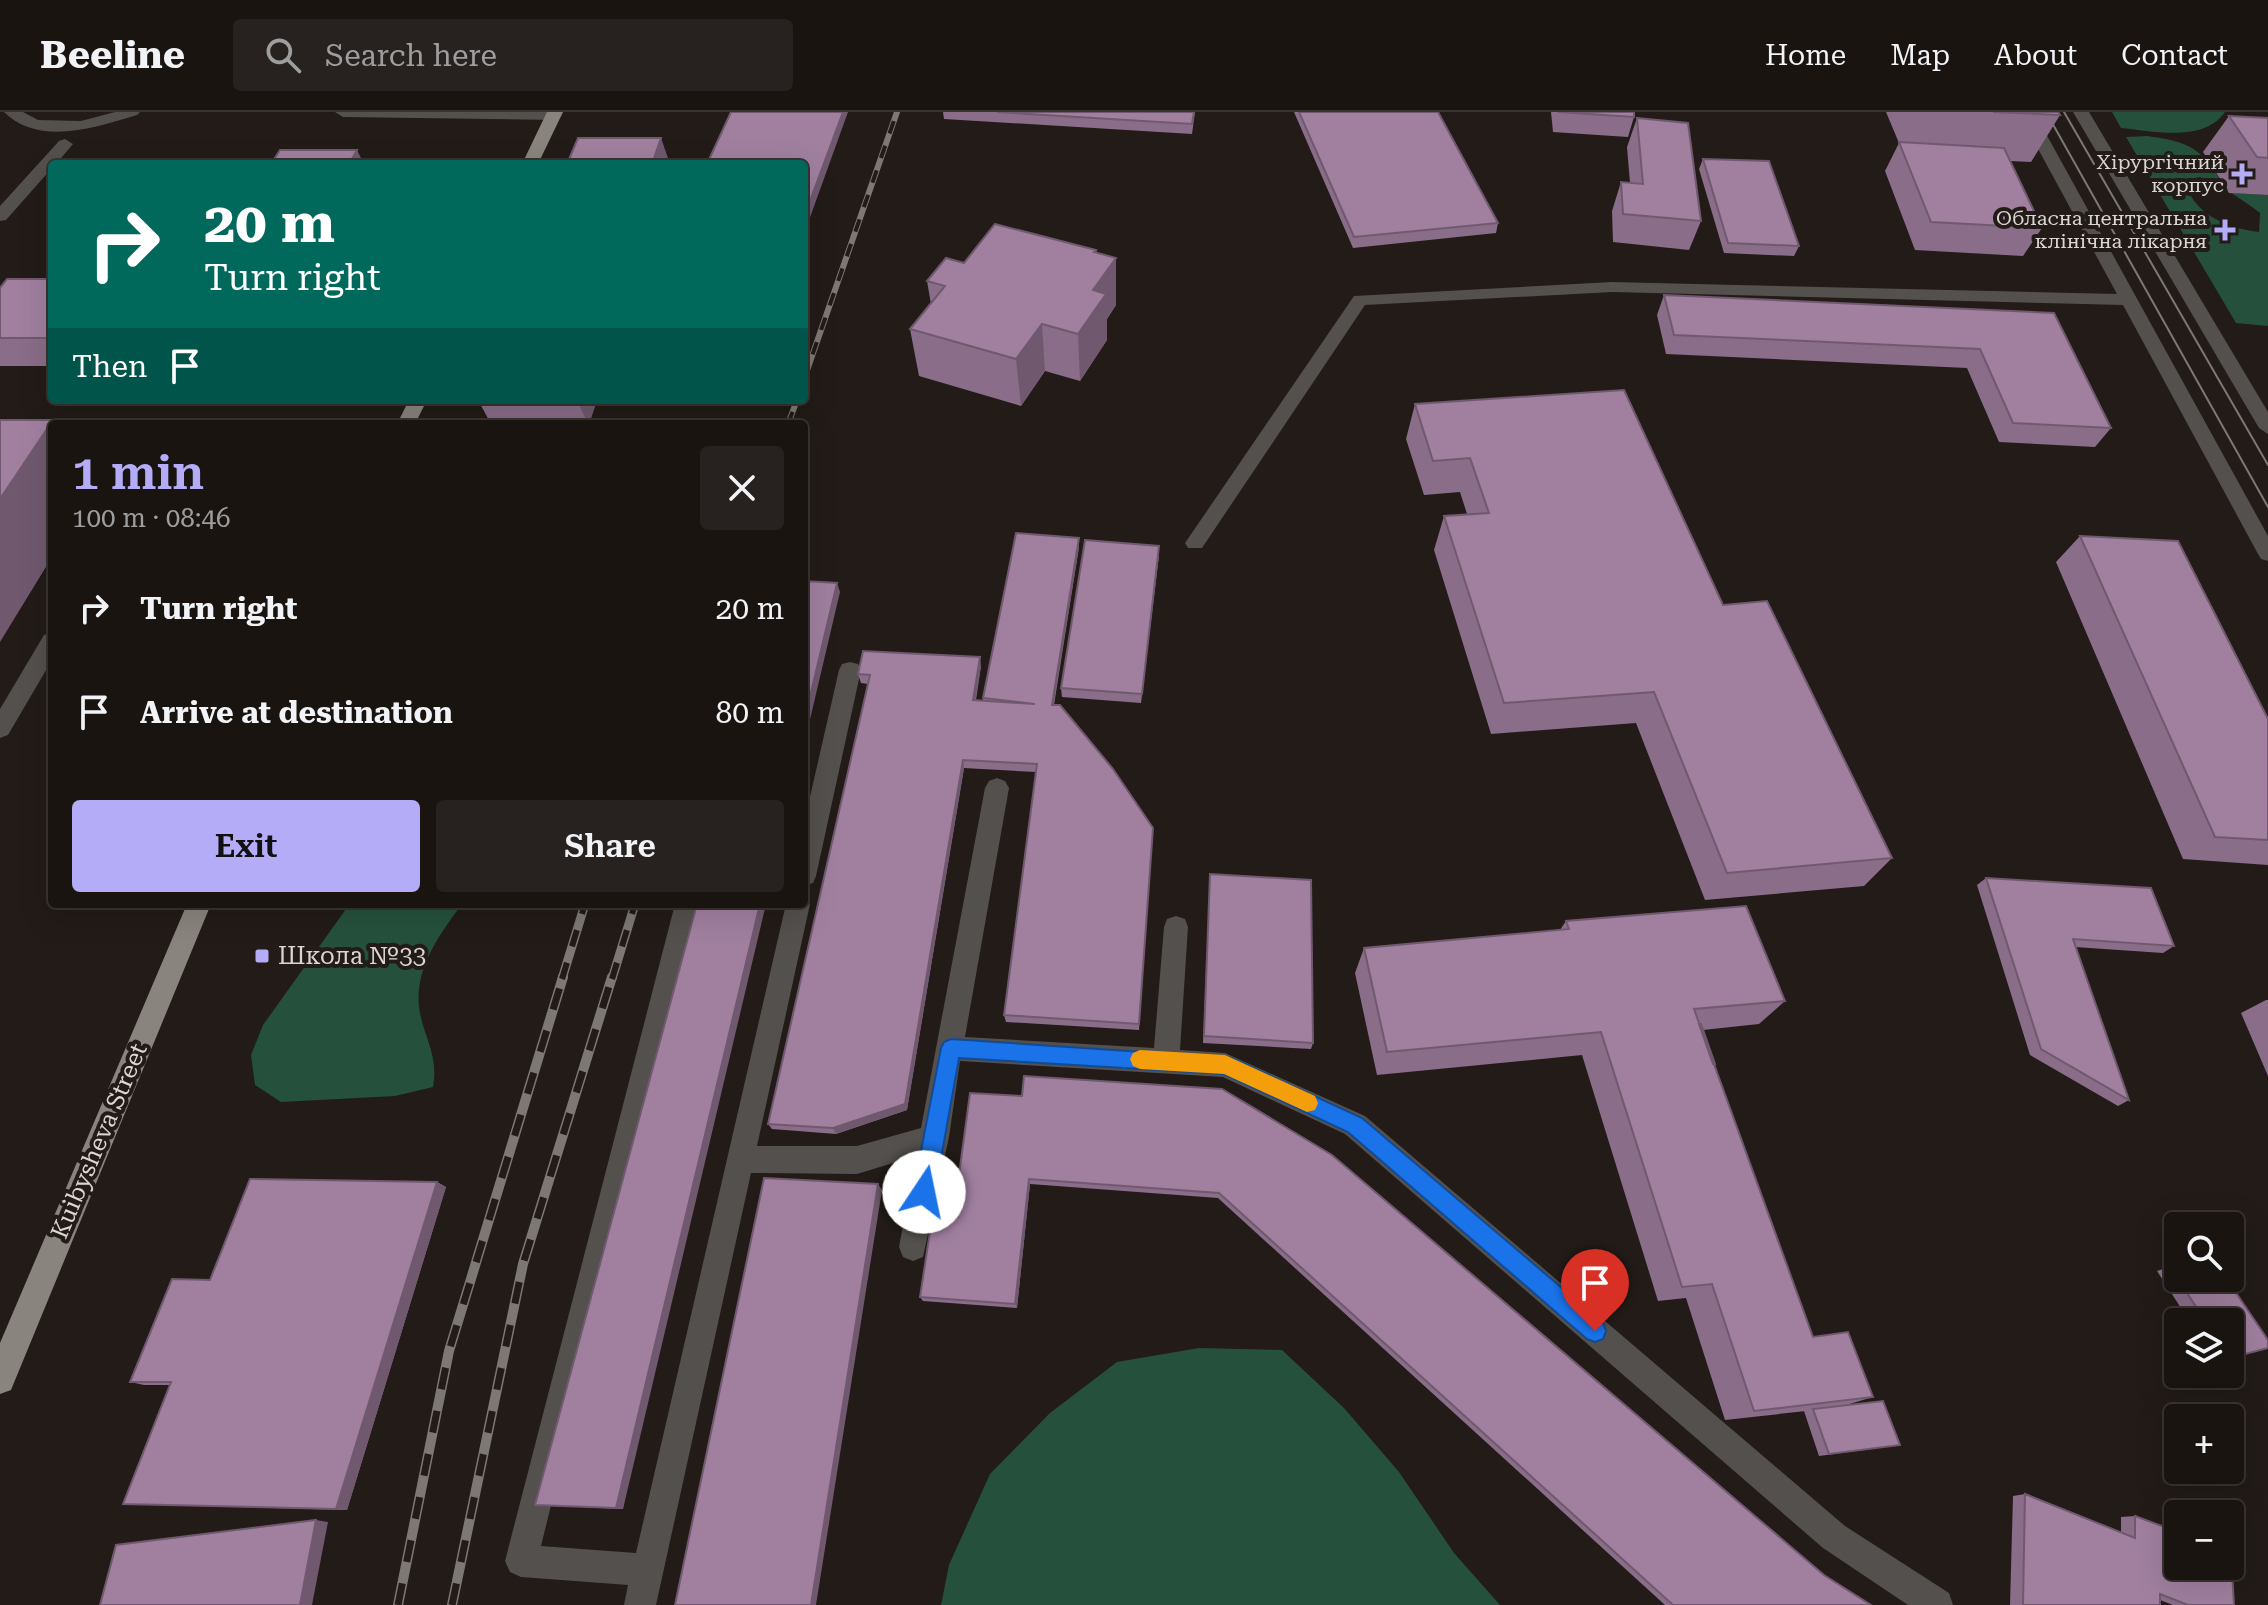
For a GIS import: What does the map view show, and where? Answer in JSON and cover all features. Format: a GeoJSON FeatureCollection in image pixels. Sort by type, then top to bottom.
{"type":"FeatureCollection","features":[{"type":"Feature","properties":{"kind":"main road"},"geometry":{"type":"LineString","coordinates":[[532,160],[554,114]]}},
{"type":"Feature","properties":{"kind":"main road","name":"Kuibysheva Street"},"geometry":{"type":"LineString","coordinates":[[0,1379],[197,908]]}},
{"type":"Feature","properties":{"kind":"street"},"geometry":{"type":"LineString","coordinates":[[12,112],[35,125],[82,126],[132,112]]}},
{"type":"Feature","properties":{"kind":"street"},"geometry":{"type":"LineString","coordinates":[[343,112],[554,114]]}},
{"type":"Feature","properties":{"kind":"street"},"geometry":{"type":"LineString","coordinates":[[2026,112],[2268,554]]}},
{"type":"Feature","properties":{"kind":"street"},"geometry":{"type":"LineString","coordinates":[[2081,112],[2268,428]]}},
{"type":"Feature","properties":{"kind":"street"},"geometry":{"type":"LineString","coordinates":[[51,160],[65,144]]}},
{"type":"Feature","properties":{"kind":"street"},"geometry":{"type":"LineString","coordinates":[[0,216],[48,163]]}},
{"type":"Feature","properties":{"kind":"street"},"geometry":{"type":"LineString","coordinates":[[1195,543],[1360,300],[1612,287],[2129,300]]}},
{"type":"Feature","properties":{"kind":"street"},"geometry":{"type":"LineString","coordinates":[[0,729],[48,648]]}},
{"type":"Feature","properties":{"kind":"street"},"geometry":{"type":"LineString","coordinates":[[808,858],[850,670]]}},
{"type":"Feature","properties":{"kind":"street"},"geometry":{"type":"LineString","coordinates":[[913,1247],[997,788]]}},
{"type":"Feature","properties":{"kind":"street"},"geometry":{"type":"LineString","coordinates":[[648,1570],[521,1561],[686,908]]}},
{"type":"Feature","properties":{"kind":"street"},"geometry":{"type":"LineString","coordinates":[[640,1605],[797,908]]}},
{"type":"Feature","properties":{"kind":"street"},"geometry":{"type":"LineString","coordinates":[[1166,1061],[1176,927]]}},
{"type":"Feature","properties":{"kind":"street"},"geometry":{"type":"LineString","coordinates":[[951,1048],[1225,1065],[1355,1125],[1834,1537],[1937,1605]]}},
{"type":"Feature","properties":{"kind":"street"},"geometry":{"type":"LineString","coordinates":[[740,1159],[857,1160],[935,1137]]}},
{"type":"Feature","properties":{"kind":"green space"},"geometry":{"type":"Polygon","coordinates":[[[2112,112],[2225,112],[2216,122],[2204,128],[2177,133],[2121,128],[2112,112]]]}},
{"type":"Feature","properties":{"kind":"green space"},"geometry":{"type":"Polygon","coordinates":[[[2147,136],[2178,142],[2189,146],[2205,159],[2228,191],[2200,177],[2186,180],[2189,192],[2203,211],[2224,223],[2259,232],[2260,213],[2231,193],[2268,195],[2268,326],[2236,323],[2126,137],[2147,136]]]}},
{"type":"Feature","properties":{"kind":"green space"},"geometry":{"type":"Polygon","coordinates":[[[459,908],[438,939],[421,978],[419,1007],[434,1065],[433,1087],[395,1096],[281,1102],[255,1085],[251,1055],[263,1025],[346,909],[459,908]]]}},
{"type":"Feature","properties":{"kind":"green space"},"geometry":{"type":"Polygon","coordinates":[[[1199,1348],[1282,1350],[1344,1408],[1399,1472],[1454,1553],[1500,1605],[941,1605],[949,1565],[990,1474],[1050,1413],[1117,1362],[1199,1348]]]}},
{"type":"Feature","properties":{"kind":"building"},"geometry":{"type":"Polygon","coordinates":[[[731,112],[843,112],[808,206],[808,160],[709,160],[731,112]]]}},
{"type":"Feature","properties":{"kind":"building"},"geometry":{"type":"Polygon","coordinates":[[[997,112],[1194,112],[1192,124],[997,112]]]}},
{"type":"Feature","properties":{"kind":"building"},"geometry":{"type":"Polygon","coordinates":[[[1299,112],[1438,112],[1498,223],[1354,237],[1299,112]]]}},
{"type":"Feature","properties":{"kind":"building"},"geometry":{"type":"Polygon","coordinates":[[[1559,112],[1634,112],[1634,117],[1559,112]]]}},
{"type":"Feature","properties":{"kind":"building"},"geometry":{"type":"Polygon","coordinates":[[[1993,112],[2058,112],[2060,115],[1993,112]]]}},
{"type":"Feature","properties":{"kind":"building"},"geometry":{"type":"Polygon","coordinates":[[[2229,116],[2268,118],[2268,158],[2257,157],[2229,116]]]}},
{"type":"Feature","properties":{"kind":"building"},"geometry":{"type":"Polygon","coordinates":[[[1637,118],[1688,123],[1701,221],[1623,214],[1621,182],[1643,184],[1637,118]]]}},
{"type":"Feature","properties":{"kind":"building"},"geometry":{"type":"Polygon","coordinates":[[[578,138],[661,138],[653,160],[569,160],[578,138]]]}},
{"type":"Feature","properties":{"kind":"building"},"geometry":{"type":"Polygon","coordinates":[[[1899,142],[2004,148],[2042,228],[1931,222],[1899,142]]]}},
{"type":"Feature","properties":{"kind":"building"},"geometry":{"type":"Polygon","coordinates":[[[280,150],[357,150],[351,160],[274,160],[280,150]]]}},
{"type":"Feature","properties":{"kind":"building"},"geometry":{"type":"Polygon","coordinates":[[[1703,159],[1769,161],[1799,246],[1728,243],[1703,159]]]}},
{"type":"Feature","properties":{"kind":"building"},"geometry":{"type":"Polygon","coordinates":[[[995,224],[1116,258],[1093,290],[1106,294],[1078,334],[1042,324],[1016,359],[910,329],[945,286],[927,281],[946,258],[964,263],[995,224]]]}},
{"type":"Feature","properties":{"kind":"building"},"geometry":{"type":"Polygon","coordinates":[[[7,279],[48,279],[48,338],[0,338],[0,288],[7,279]]]}},
{"type":"Feature","properties":{"kind":"building"},"geometry":{"type":"Polygon","coordinates":[[[1664,295],[2054,313],[2111,428],[2013,423],[1980,349],[1674,335],[1664,295]]]}},
{"type":"Feature","properties":{"kind":"building"},"geometry":{"type":"Polygon","coordinates":[[[1624,390],[1723,605],[1767,601],[1892,858],[1727,873],[1654,692],[1504,703],[1444,516],[1489,513],[1470,458],[1433,461],[1415,404],[1624,390]]]}},
{"type":"Feature","properties":{"kind":"building"},"geometry":{"type":"Polygon","coordinates":[[[0,420],[48,420],[48,427],[0,499],[0,420]]]}},
{"type":"Feature","properties":{"kind":"building"},"geometry":{"type":"Polygon","coordinates":[[[1016,533],[1079,538],[1052,705],[1060,705],[1113,769],[1153,828],[1139,1024],[1004,1015],[1037,764],[963,760],[905,1104],[833,1128],[768,1124],[870,675],[858,674],[863,651],[980,657],[973,700],[1035,704],[983,698],[1016,533]]]}},
{"type":"Feature","properties":{"kind":"building"},"geometry":{"type":"Polygon","coordinates":[[[2080,536],[2178,541],[2268,719],[2268,840],[2215,837],[2080,536]]]}},
{"type":"Feature","properties":{"kind":"building"},"geometry":{"type":"Polygon","coordinates":[[[1085,540],[1159,546],[1142,694],[1061,688],[1085,540]]]}},
{"type":"Feature","properties":{"kind":"building"},"geometry":{"type":"Polygon","coordinates":[[[808,581],[837,583],[808,705],[808,581]]]}},
{"type":"Feature","properties":{"kind":"building"},"geometry":{"type":"Polygon","coordinates":[[[1210,874],[1311,880],[1313,1043],[1204,1036],[1210,874]]]}},
{"type":"Feature","properties":{"kind":"building"},"geometry":{"type":"Polygon","coordinates":[[[1986,878],[2151,888],[2174,946],[2073,939],[2129,1100],[2041,1049],[1986,878]]]}},
{"type":"Feature","properties":{"kind":"building"},"geometry":{"type":"Polygon","coordinates":[[[1746,906],[1785,1001],[1694,1009],[1813,1337],[1848,1332],[1873,1397],[1754,1411],[1712,1284],[1682,1287],[1601,1032],[1387,1052],[1364,948],[1569,929],[1566,921],[1746,906]]]}},
{"type":"Feature","properties":{"kind":"building"},"geometry":{"type":"Polygon","coordinates":[[[696,908],[759,908],[616,1508],[535,1505],[696,908]]]}},
{"type":"Feature","properties":{"kind":"building"},"geometry":{"type":"Polygon","coordinates":[[[1701,1024],[1715,1064],[1713,1064],[1701,1024]]]}},
{"type":"Feature","properties":{"kind":"building"},"geometry":{"type":"Polygon","coordinates":[[[1024,1076],[1222,1089],[1332,1155],[1824,1575],[1871,1605],[1673,1605],[1219,1193],[1029,1179],[1015,1304],[920,1297],[939,1173],[959,1175],[970,1093],[1022,1096],[1024,1076]]]}},
{"type":"Feature","properties":{"kind":"building"},"geometry":{"type":"Polygon","coordinates":[[[764,1178],[878,1184],[811,1605],[675,1605],[764,1178]]]}},
{"type":"Feature","properties":{"kind":"building"},"geometry":{"type":"Polygon","coordinates":[[[250,1179],[437,1182],[336,1509],[123,1504],[171,1382],[130,1382],[172,1279],[210,1280],[250,1179]]]}},
{"type":"Feature","properties":{"kind":"building"},"geometry":{"type":"Polygon","coordinates":[[[2186,1292],[2235,1292],[2268,1340],[2268,1348],[2244,1354],[2244,1308],[2197,1308],[2186,1292]]]}},
{"type":"Feature","properties":{"kind":"building"},"geometry":{"type":"Polygon","coordinates":[[[1883,1401],[1900,1445],[1829,1454],[1813,1409],[1883,1401]]]}},
{"type":"Feature","properties":{"kind":"building"},"geometry":{"type":"Polygon","coordinates":[[[2025,1494],[2135,1538],[2135,1516],[2164,1527],[2164,1580],[2233,1580],[2234,1605],[2188,1605],[2160,1594],[2160,1605],[2023,1605],[2025,1494]]]}},
{"type":"Feature","properties":{"kind":"building"},"geometry":{"type":"Polygon","coordinates":[[[316,1520],[300,1605],[100,1605],[116,1545],[316,1520]]]}},
{"type":"Feature","properties":{"kind":"tram line"},"geometry":{"type":"LineString","coordinates":[[2046,112],[2268,507]]}},
{"type":"Feature","properties":{"kind":"tram line"},"geometry":{"type":"LineString","coordinates":[[2064,112],[2268,465]]}},
{"type":"Feature","properties":{"kind":"railway"},"geometry":{"type":"LineString","coordinates":[[808,368],[897,112]]}},
{"type":"Feature","properties":{"kind":"railway"},"geometry":{"type":"LineString","coordinates":[[790,420],[796,404]]}},
{"type":"Feature","properties":{"kind":"railway"},"geometry":{"type":"LineString","coordinates":[[562,979],[584,908]]}},
{"type":"Feature","properties":{"kind":"railway"},"geometry":{"type":"LineString","coordinates":[[612,979],[634,908]]}},
{"type":"Feature","properties":{"kind":"railway"},"geometry":{"type":"LineString","coordinates":[[398,1605],[449,1351],[563,977]]}},
{"type":"Feature","properties":{"kind":"railway"},"geometry":{"type":"LineString","coordinates":[[452,1605],[523,1264],[612,977]]}},
{"type":"Feature","properties":{"kind":"slow traffic"},"geometry":{"type":"LineString","coordinates":[[1140,1059],[1225,1065],[1307,1103]]}},
{"type":"Feature","properties":{"kind":"place","name":"Хірургічний корпус"},"geometry":{"type":"Point","coordinates":[2242,174]}},
{"type":"Feature","properties":{"kind":"place","name":"Обласна центральна клінічна лікарня"},"geometry":{"type":"Point","coordinates":[2225,230]}},
{"type":"Feature","properties":{"kind":"place","name":"Школа №33"},"geometry":{"type":"Point","coordinates":[262,956]}},
{"type":"Feature","properties":{"kind":"route"},"geometry":{"type":"LineString","coordinates":[[924,1192],[951,1048],[1225,1065],[1355,1125],[1595,1331]]}}]}
